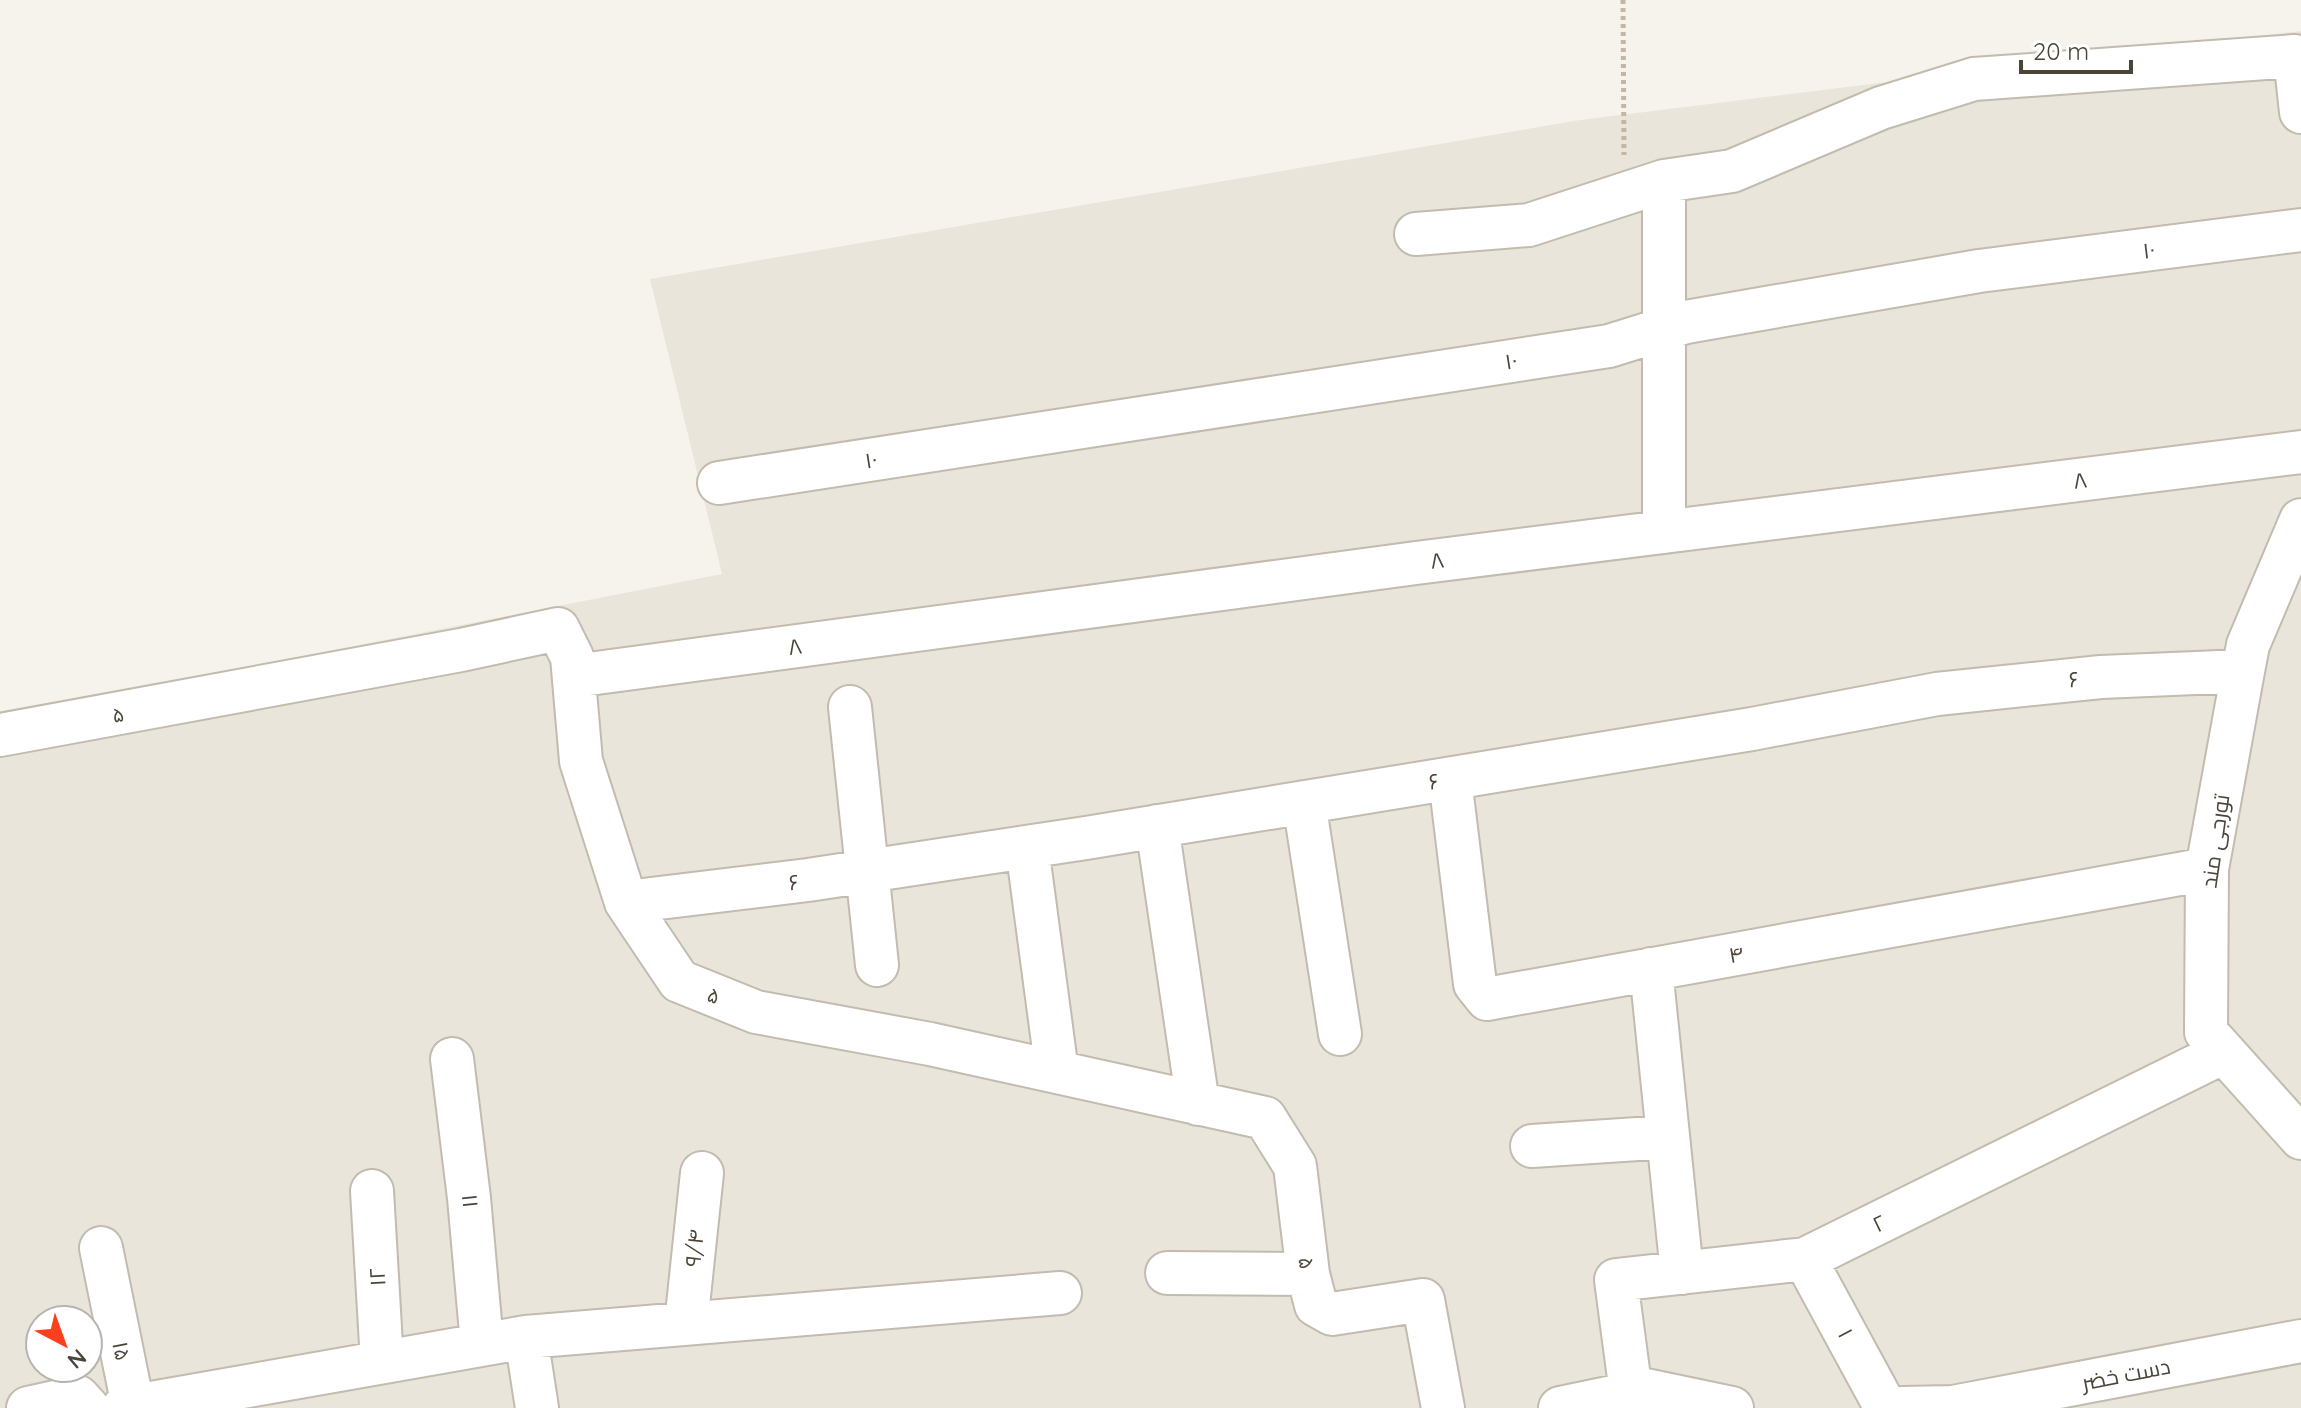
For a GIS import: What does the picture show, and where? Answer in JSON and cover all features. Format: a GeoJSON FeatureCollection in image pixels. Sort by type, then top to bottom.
{"type":"FeatureCollection","features":[{"type":"Feature","properties":{"kind":"street"},"geometry":{"type":"LineString","coordinates":[[1416,234],[1529,225],[1664,181],[1732,171],[1881,108],[1974,79],[2295,56],[2301,112]]}},
{"type":"Feature","properties":{"kind":"street"},"geometry":{"type":"LineString","coordinates":[[1664,181],[1664,532]]}},
{"type":"Feature","properties":{"kind":"street","name":"۱۰"},"geometry":{"type":"LineString","coordinates":[[719,483],[1609,346],[1686,322],[1979,271],[2301,230]]}},
{"type":"Feature","properties":{"kind":"street","name":"۸"},"geometry":{"type":"LineString","coordinates":[[574,676],[1400,565],[2301,452]]}},
{"type":"Feature","properties":{"kind":"street","name":"تورجی مند"},"geometry":{"type":"LineString","coordinates":[[2301,520],[2248,645],[2243,671],[2207,869],[2206,1032],[2301,1138]]}},
{"type":"Feature","properties":{"kind":"street","name":"۵"},"geometry":{"type":"LineString","coordinates":[[0,735],[461,650],[558,629],[572,657],[581,761],[626,902],[679,981],[756,1012],[930,1044],[1265,1118],[1295,1166],[1308,1274],[1316,1305],[1332,1314],[1423,1300],[1443,1408]]}},
{"type":"Feature","properties":{"kind":"street","name":"۶"},"geometry":{"type":"LineString","coordinates":[[626,902],[1027,847],[1737,732],[1937,694],[2101,677],[2243,671]]}},
{"type":"Feature","properties":{"kind":"street"},"geometry":{"type":"LineString","coordinates":[[850,707],[877,965]]}},
{"type":"Feature","properties":{"kind":"street","name":"۴"},"geometry":{"type":"LineString","coordinates":[[1450,779],[1475,984],[1487,999],[2207,869]]}},
{"type":"Feature","properties":{"kind":"street"},"geometry":{"type":"LineString","coordinates":[[1304,802],[1340,1034]]}},
{"type":"Feature","properties":{"kind":"street"},"geometry":{"type":"LineString","coordinates":[[1157,826],[1198,1104]]}},
{"type":"Feature","properties":{"kind":"street"},"geometry":{"type":"LineString","coordinates":[[1027,847],[1057,1072]]}},
{"type":"Feature","properties":{"kind":"street"},"geometry":{"type":"LineString","coordinates":[[1651,969],[1682,1273]]}},
{"type":"Feature","properties":{"kind":"street","name":"۲"},"geometry":{"type":"LineString","coordinates":[[1644,1397],[1616,1280],[1805,1259],[2224,1052]]}},
{"type":"Feature","properties":{"kind":"street","name":"۱۱"},"geometry":{"type":"LineString","coordinates":[[452,1059],[482,1344]]}},
{"type":"Feature","properties":{"kind":"street"},"geometry":{"type":"LineString","coordinates":[[1532,1146],[1668,1137]]}},
{"type":"Feature","properties":{"kind":"street","name":"۹/۴"},"geometry":{"type":"LineString","coordinates":[[686,1324],[702,1173]]}},
{"type":"Feature","properties":{"kind":"street","name":"۱۲"},"geometry":{"type":"LineString","coordinates":[[372,1191],[382,1362]]}},
{"type":"Feature","properties":{"kind":"street","name":"۱۵"},"geometry":{"type":"LineString","coordinates":[[101,1248],[128,1407]]}},
{"type":"Feature","properties":{"kind":"street","name":"۱"},"geometry":{"type":"LineString","coordinates":[[1805,1259],[1886,1408]]}},
{"type":"Feature","properties":{"kind":"street"},"geometry":{"type":"LineString","coordinates":[[1167,1273],[1308,1274]]}},
{"type":"Feature","properties":{"kind":"street"},"geometry":{"type":"LineString","coordinates":[[128,1407],[526,1337],[1060,1293]]}},
{"type":"Feature","properties":{"kind":"street"},"geometry":{"type":"LineString","coordinates":[[526,1337],[537,1408]]}},
{"type":"Feature","properties":{"kind":"street","name":"دست خضر"},"geometry":{"type":"LineString","coordinates":[[1902,1408],[1953,1407],[2301,1341]]}},
{"type":"Feature","properties":{"kind":"street"},"geometry":{"type":"LineString","coordinates":[[28,1408],[78,1397],[88,1408]]}},
{"type":"Feature","properties":{"kind":"street"},"geometry":{"type":"LineString","coordinates":[[1560,1408],[1644,1397],[1732,1408]]}},
{"type":"Feature","properties":{"kind":"path"},"geometry":{"type":"LineString","coordinates":[[1623,0],[1624,194]]}},
{"type":"Feature","properties":{"kind":"shaded area"},"geometry":{"type":"Polygon","coordinates":[[[2301,31],[2301,1408],[0,1408],[0,715],[722,574],[650,279],[1580,120],[2301,31]]]}}]}
